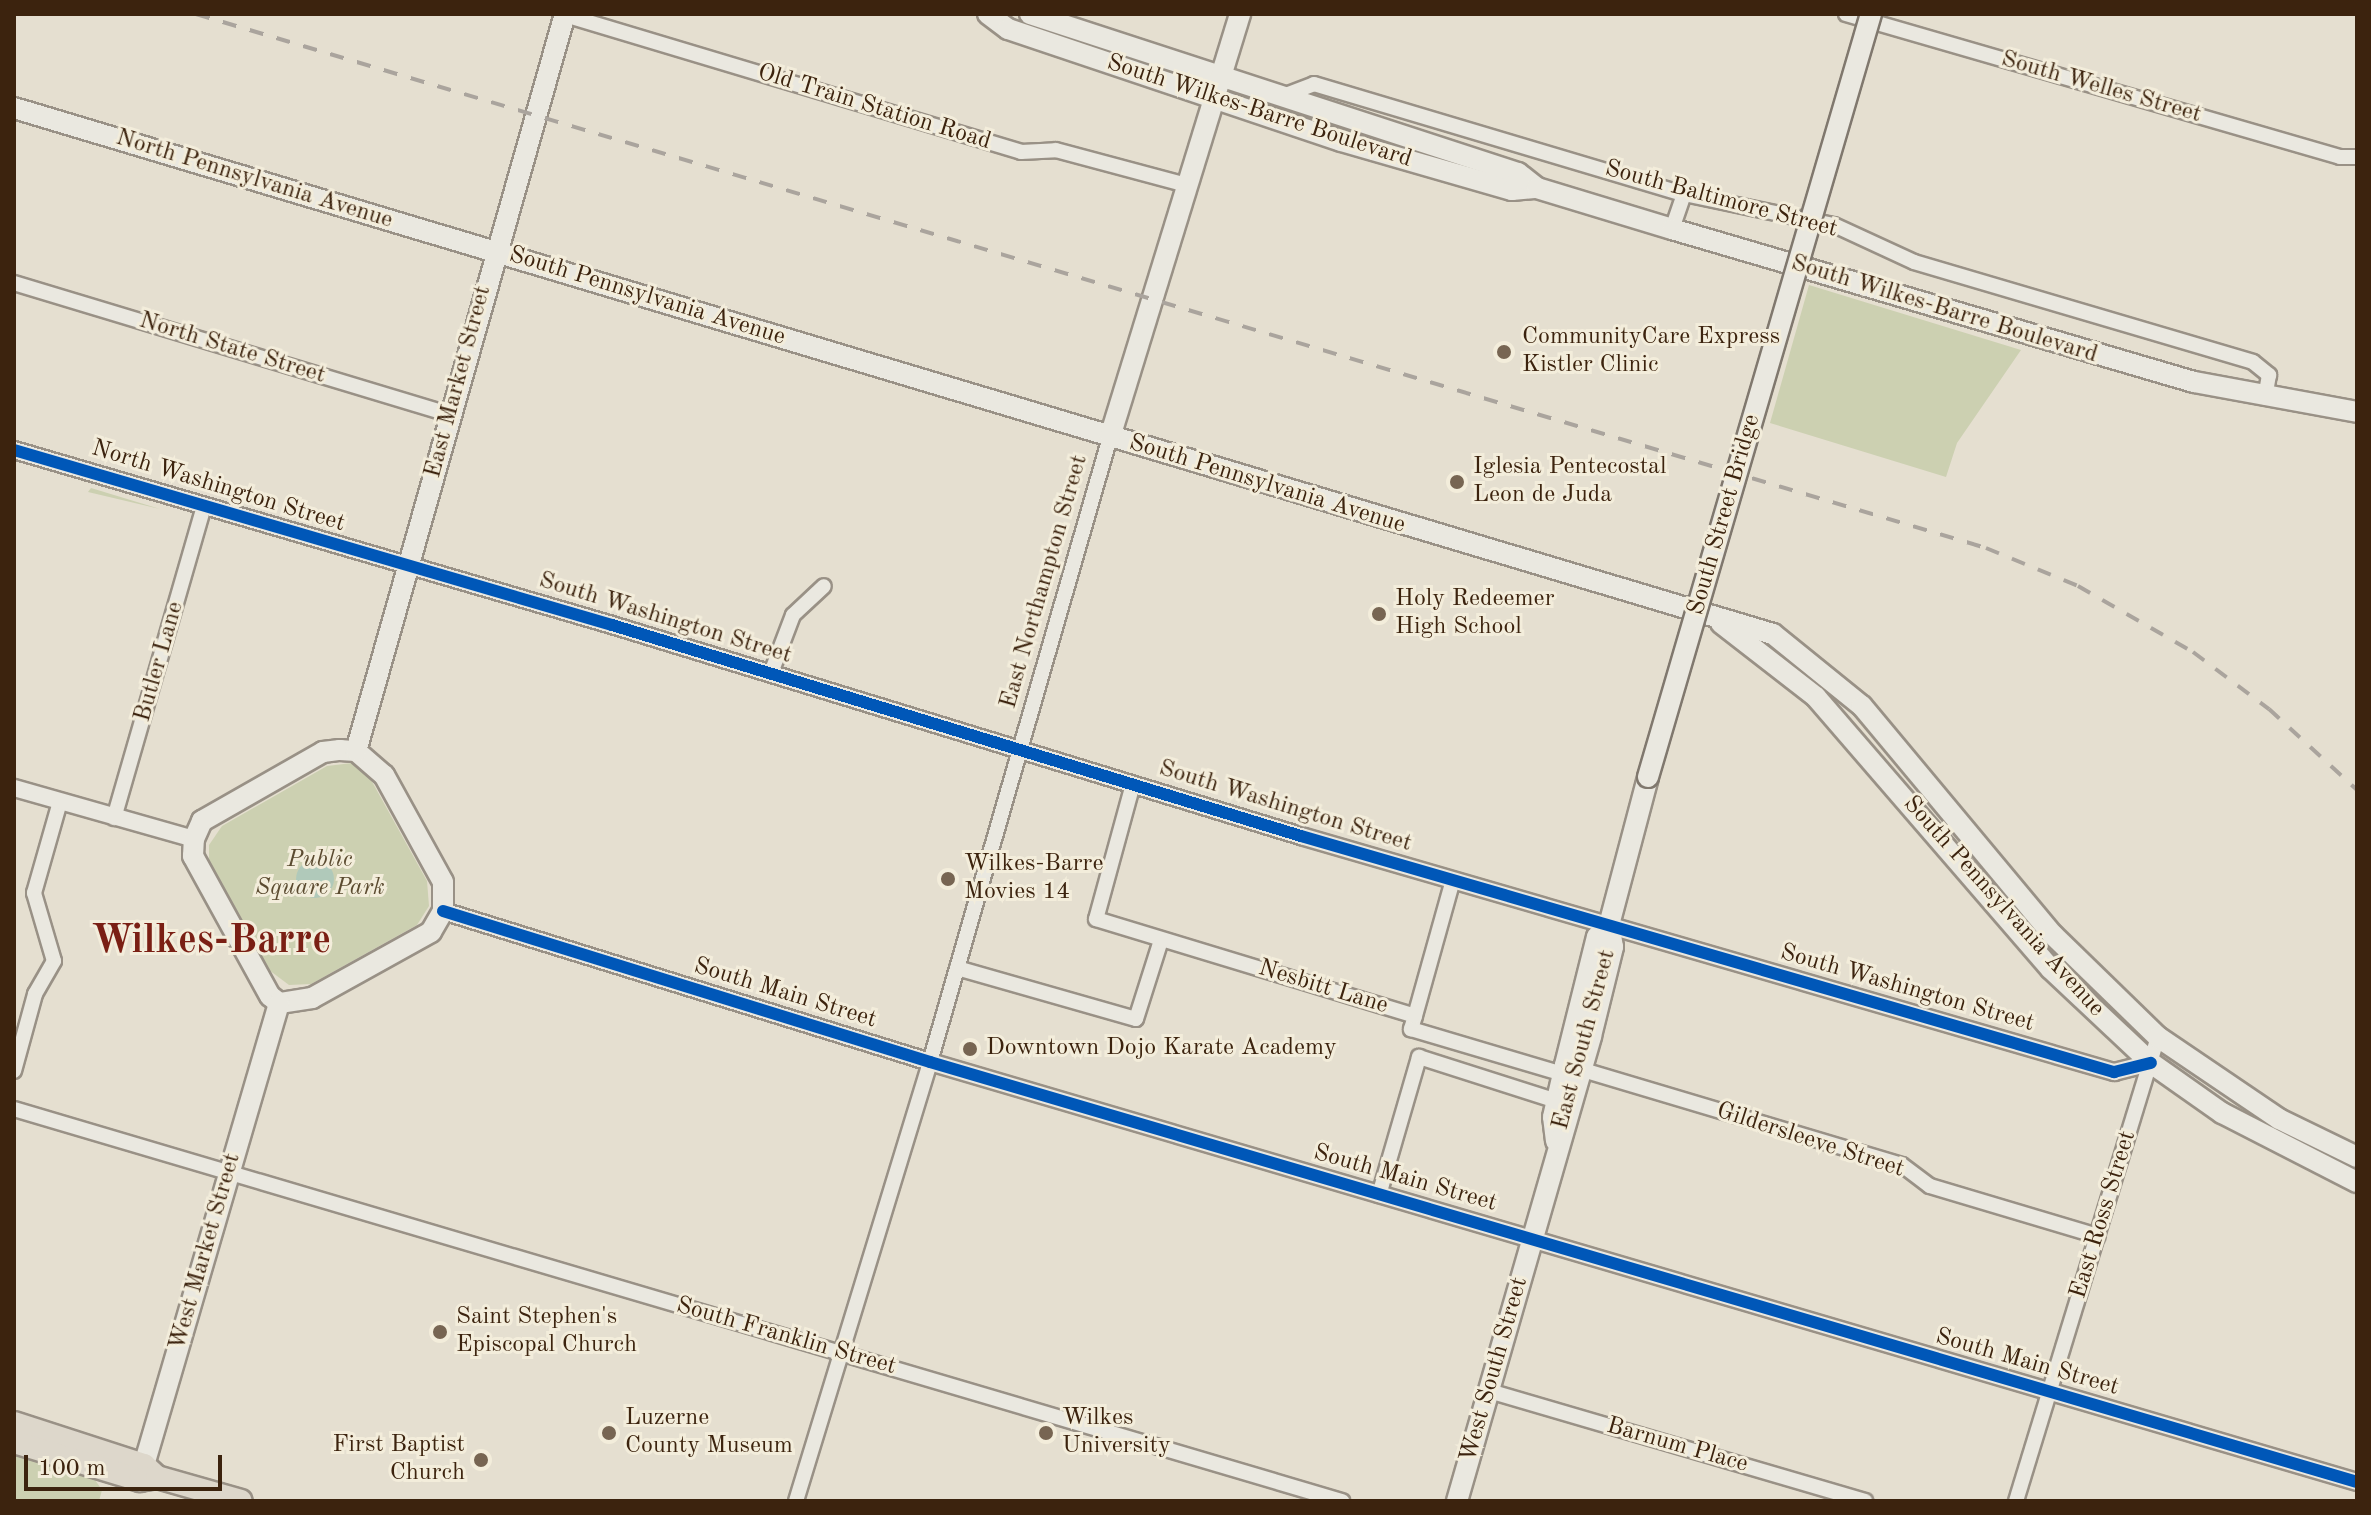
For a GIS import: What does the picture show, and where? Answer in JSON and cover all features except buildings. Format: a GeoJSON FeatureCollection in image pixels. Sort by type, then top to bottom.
{"type":"FeatureCollection","features":[{"type":"Feature","properties":{"kind":"main road","name":"East Market Street"},"geometry":{"type":"LineString","coordinates":[[356,751],[495,251],[565,14]]}},
{"type":"Feature","properties":{"kind":"main road","name":"South Wilkes-Barre Boulevard"},"geometry":{"type":"LineString","coordinates":[[988,14],[1008,29],[1401,160],[1512,190],[1537,188]]}},
{"type":"Feature","properties":{"kind":"main road","name":"South Wilkes-Barre Boulevard"},"geometry":{"type":"LineString","coordinates":[[1030,14],[1518,173],[1537,188],[1672,229],[2117,361],[2265,398],[2357,412]]}},
{"type":"Feature","properties":{"kind":"main road","name":"East Northampton Street"},"geometry":{"type":"LineString","coordinates":[[1110,437],[1240,14]]}},
{"type":"Feature","properties":{"kind":"main road","name":"South Street Bridge"},"geometry":{"type":"LineString","coordinates":[[1609,925],[1648,777],[1871,14]]}},
{"type":"Feature","properties":{"kind":"main road","name":"North Pennsylvania Avenue"},"geometry":{"type":"LineString","coordinates":[[14,108],[495,251]]}},
{"type":"Feature","properties":{"kind":"main road","name":"South Pennsylvania Avenue"},"geometry":{"type":"LineString","coordinates":[[495,251],[1773,634],[1833,678],[2053,935],[2158,1037],[2279,1119],[2357,1157]]}},
{"type":"Feature","properties":{"kind":"main road","name":"South Pennsylvania Avenue"},"geometry":{"type":"LineString","coordinates":[[1718,620],[1816,697],[2051,969],[2151,1063],[2233,1120],[2357,1182]]}},
{"type":"Feature","properties":{"kind":"main road"},"geometry":{"type":"LineString","coordinates":[[356,751],[384,775],[443,882],[443,911],[431,932],[312,998],[279,1003],[270,996],[193,856],[194,839],[202,821],[323,752],[356,751]]}},
{"type":"Feature","properties":{"kind":"main road","name":"East South Street"},"geometry":{"type":"LineString","coordinates":[[1533,1240],[1557,1144],[1597,937],[1609,925]]}},
{"type":"Feature","properties":{"kind":"main road","name":"West Market Street"},"geometry":{"type":"LineString","coordinates":[[144,1481],[279,1003]]}},
{"type":"Feature","properties":{"kind":"main road","name":"East South Street"},"geometry":{"type":"LineString","coordinates":[[1557,1144],[1557,1101],[1572,1072]]}},
{"type":"Feature","properties":{"kind":"main road","name":"West South Street"},"geometry":{"type":"LineString","coordinates":[[1457,1501],[1533,1240]]}},
{"type":"Feature","properties":{"kind":"main road"},"geometry":{"type":"LineString","coordinates":[[14,1423],[144,1481]]}},
{"type":"Feature","properties":{"kind":"main road"},"geometry":{"type":"LineString","coordinates":[[14,1442],[144,1481],[241,1501]]}},
{"type":"Feature","properties":{"kind":"street","name":"Old Train Station Road"},"geometry":{"type":"LineString","coordinates":[[565,14],[1021,152],[1056,150],[1187,185]]}},
{"type":"Feature","properties":{"kind":"street","name":"South Welles Street"},"geometry":{"type":"LineString","coordinates":[[1846,14],[2340,157],[2357,157]]}},
{"type":"Feature","properties":{"kind":"street"},"geometry":{"type":"LineString","coordinates":[[1899,30],[1902,14]]}},
{"type":"Feature","properties":{"kind":"street","name":"South Baltimore Street"},"geometry":{"type":"LineString","coordinates":[[1283,96],[1301,85],[1314,84],[1684,194],[1834,225],[1914,262],[2253,362],[2269,375],[2265,398]]}},
{"type":"Feature","properties":{"kind":"street"},"geometry":{"type":"LineString","coordinates":[[1386,131],[1401,109]]}},
{"type":"Feature","properties":{"kind":"street"},"geometry":{"type":"LineString","coordinates":[[1672,229],[1684,194]]}},
{"type":"Feature","properties":{"kind":"street","name":"North State Street"},"geometry":{"type":"LineString","coordinates":[[14,283],[450,415]]}},
{"type":"Feature","properties":{"kind":"street","name":"East Northampton Street"},"geometry":{"type":"LineString","coordinates":[[796,1501],[930,1062],[1110,437]]}},
{"type":"Feature","properties":{"kind":"street","name":"North Washington Street"},"geometry":{"type":"LineString","coordinates":[[14,450],[409,567]]}},
{"type":"Feature","properties":{"kind":"street","name":"Butler Lane"},"geometry":{"type":"LineString","coordinates":[[114,818],[204,506]]}},
{"type":"Feature","properties":{"kind":"street","name":"South Washington Street"},"geometry":{"type":"LineString","coordinates":[[409,567],[771,673],[1453,880],[2114,1072],[2151,1063]]}},
{"type":"Feature","properties":{"kind":"street"},"geometry":{"type":"LineString","coordinates":[[771,673],[793,615],[824,586]]}},
{"type":"Feature","properties":{"kind":"street","name":"Nesbitt Lane"},"geometry":{"type":"LineString","coordinates":[[1133,784],[1096,919],[1415,1016],[1411,1029],[1572,1072]]}},
{"type":"Feature","properties":{"kind":"street"},"geometry":{"type":"LineString","coordinates":[[14,788],[194,839]]}},
{"type":"Feature","properties":{"kind":"street"},"geometry":{"type":"LineString","coordinates":[[14,1071],[35,994],[54,961],[34,893],[60,802]]}},
{"type":"Feature","properties":{"kind":"street"},"geometry":{"type":"LineString","coordinates":[[1415,1016],[1453,880]]}},
{"type":"Feature","properties":{"kind":"street","name":"South Main Street"},"geometry":{"type":"LineString","coordinates":[[443,911],[930,1062],[2357,1482]]}},
{"type":"Feature","properties":{"kind":"street"},"geometry":{"type":"LineString","coordinates":[[957,968],[1136,1019],[1161,940]]}},
{"type":"Feature","properties":{"kind":"street","name":"East Ross Street"},"geometry":{"type":"LineString","coordinates":[[2016,1501],[2158,1037]]}},
{"type":"Feature","properties":{"kind":"street"},"geometry":{"type":"LineString","coordinates":[[1379,1195],[1419,1057],[1557,1101]]}},
{"type":"Feature","properties":{"kind":"street","name":"Gildersleeve Street"},"geometry":{"type":"LineString","coordinates":[[1572,1072],[1902,1165],[1930,1186],[2098,1236]]}},
{"type":"Feature","properties":{"kind":"street","name":"South Franklin Street"},"geometry":{"type":"LineString","coordinates":[[14,1109],[229,1175],[1342,1501]]}},
{"type":"Feature","properties":{"kind":"street","name":"Barnum Place"},"geometry":{"type":"LineString","coordinates":[[1489,1391],[1865,1501]]}},
{"type":"Feature","properties":{"kind":"green space"},"geometry":{"type":"Polygon","coordinates":[[[1809,285],[2021,350],[1957,443],[1946,477],[1770,423],[1809,285]]]}},
{"type":"Feature","properties":{"kind":"green space"},"geometry":{"type":"Polygon","coordinates":[[[91,488],[160,509],[88,492],[91,488]]]}},
{"type":"Feature","properties":{"kind":"green space","name":"Public Square Park"},"geometry":{"type":"Polygon","coordinates":[[[352,763],[370,778],[427,881],[429,906],[417,925],[311,984],[289,985],[269,970],[209,864],[209,845],[222,826],[327,766],[352,763]]]}},
{"type":"Feature","properties":{"kind":"green space"},"geometry":{"type":"Polygon","coordinates":[[[14,1445],[93,1477],[102,1490],[99,1501],[14,1501],[14,1445]]]}},
{"type":"Feature","properties":{"kind":"shaded area"},"geometry":{"type":"Polygon","coordinates":[[[315,860],[328,866],[334,879],[328,892],[315,898],[302,892],[296,879],[302,866],[315,860]]]}},
{"type":"Feature","properties":{"kind":"railway"},"geometry":{"type":"LineString","coordinates":[[196,14],[1986,548],[2078,586],[2193,652],[2269,709],[2357,790]]}},
{"type":"Feature","properties":{"kind":"cycle path"},"geometry":{"type":"LineString","coordinates":[[14,450],[612,625],[1301,836],[2114,1072],[2151,1063]]}},
{"type":"Feature","properties":{"kind":"cycle path"},"geometry":{"type":"LineString","coordinates":[[443,911],[930,1062],[2357,1482]]}},
{"type":"Feature","properties":{"kind":"place","name":"CommunityCare Express Kistler Clinic"},"geometry":{"type":"Point","coordinates":[1504,352]}},
{"type":"Feature","properties":{"kind":"place","name":"Iglesia Pentecostal Leon de Juda"},"geometry":{"type":"Point","coordinates":[1457,482]}},
{"type":"Feature","properties":{"kind":"place","name":"Holy Redeemer High School"},"geometry":{"type":"Point","coordinates":[1379,614]}},
{"type":"Feature","properties":{"kind":"place","name":"Wilkes-Barre Movies 14"},"geometry":{"type":"Point","coordinates":[948,879]}},
{"type":"Feature","properties":{"kind":"place","name":"Downtown Dojo Karate Academy"},"geometry":{"type":"Point","coordinates":[970,1049]}},
{"type":"Feature","properties":{"kind":"place","name":"Saint Stephen's Episcopal Church"},"geometry":{"type":"Point","coordinates":[440,1332]}},
{"type":"Feature","properties":{"kind":"place","name":"Luzerne County Museum"},"geometry":{"type":"Point","coordinates":[609,1433]}},
{"type":"Feature","properties":{"kind":"place","name":"Wilkes University"},"geometry":{"type":"Point","coordinates":[1046,1433]}},
{"type":"Feature","properties":{"kind":"place","name":"First Baptist Church"},"geometry":{"type":"Point","coordinates":[481,1460]}},
{"type":"Feature","properties":{"kind":"district","name":"Wilkes-Barre"},"geometry":{"type":"Point","coordinates":[211,942]}}]}
